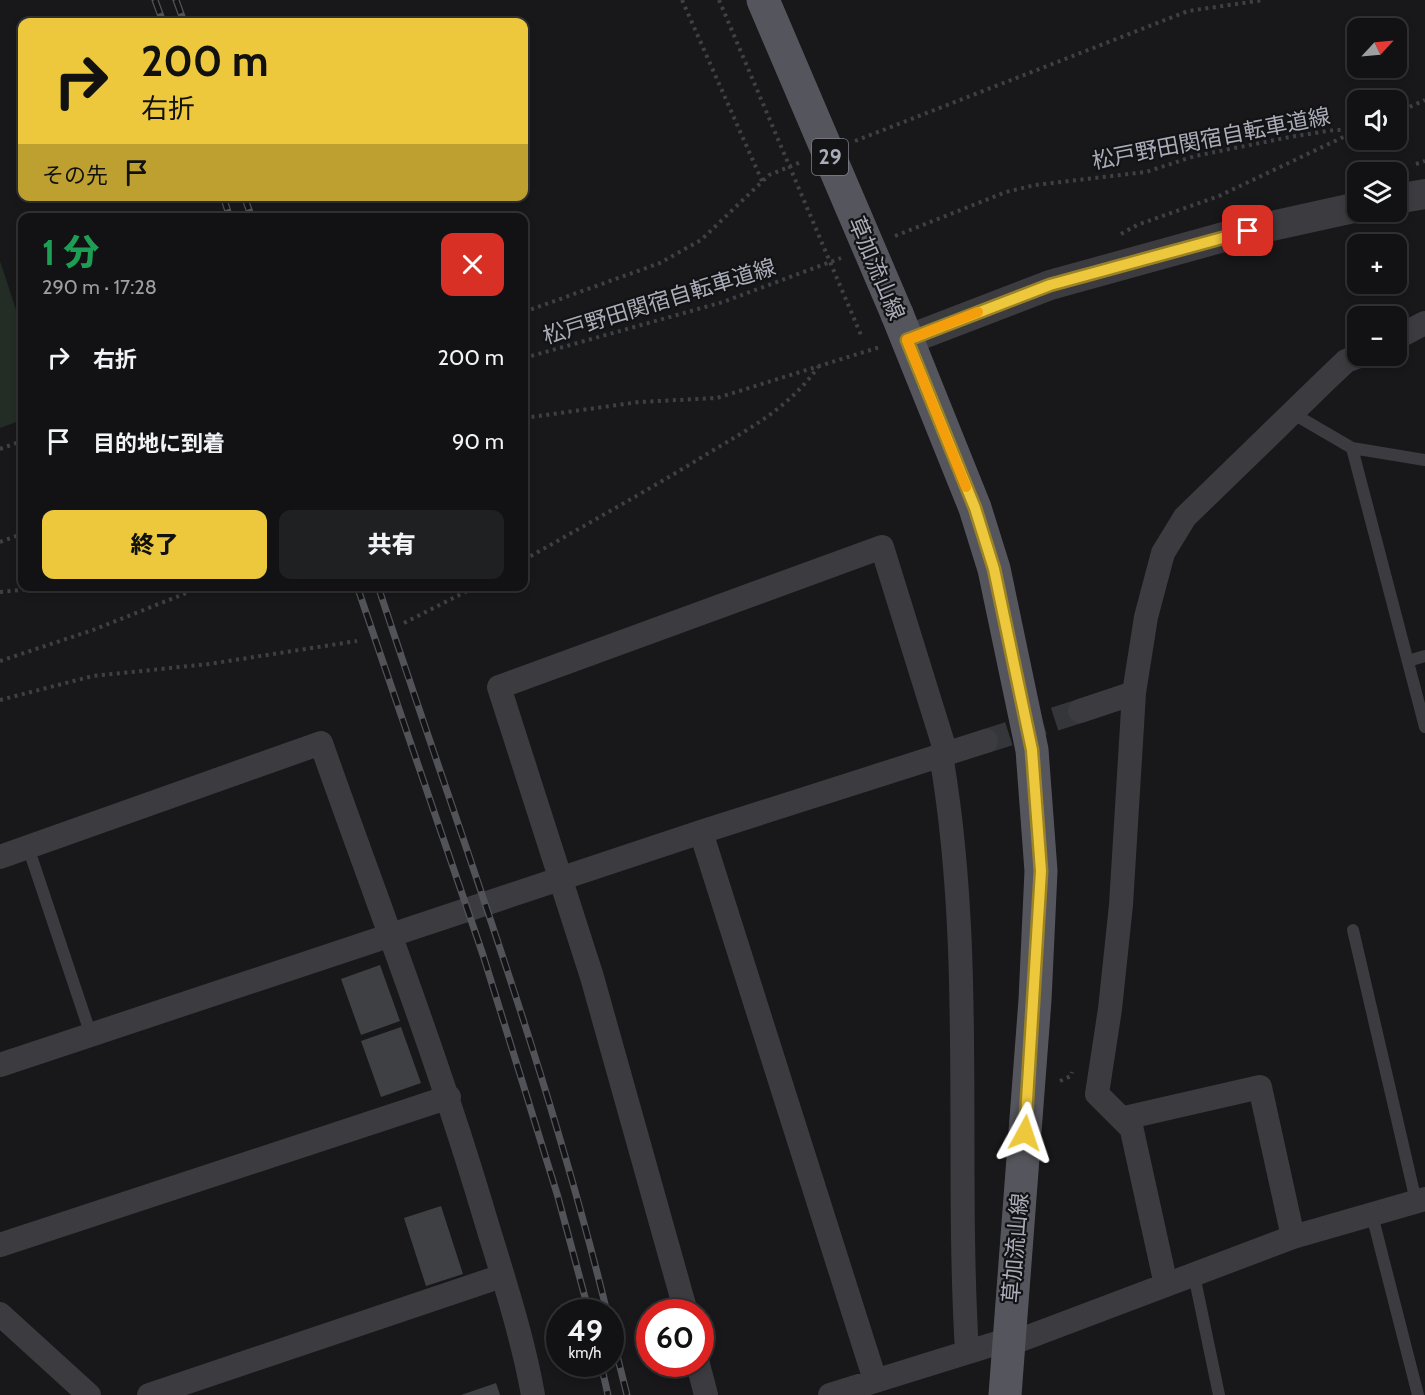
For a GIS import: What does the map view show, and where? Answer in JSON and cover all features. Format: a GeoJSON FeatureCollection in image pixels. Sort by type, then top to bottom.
{"type":"FeatureCollection","features":[{"type":"Feature","properties":{"kind":"main road","name":"草加流山線"},"geometry":{"type":"LineString","coordinates":[[764,0],[902,327],[975,508],[994,569],[1032,750],[1041,871],[1027,1111],[1007,1342],[1005,1395]]}},
{"type":"Feature","properties":{"kind":"street"},"geometry":{"type":"LineString","coordinates":[[1407,197],[1425,194]]}},
{"type":"Feature","properties":{"kind":"street"},"geometry":{"type":"LineString","coordinates":[[902,327],[1231,235],[1347,209]]}},
{"type":"Feature","properties":{"kind":"street"},"geometry":{"type":"LineString","coordinates":[[1407,332],[1425,323]]}},
{"type":"Feature","properties":{"kind":"street"},"geometry":{"type":"LineString","coordinates":[[1131,1128],[1096,1094],[1110,1009],[1121,905],[1134,693],[1146,617],[1163,553],[1185,517],[1347,361]]}},
{"type":"Feature","properties":{"kind":"street"},"geometry":{"type":"LineString","coordinates":[[682,1299],[596,988],[499,687],[882,547],[944,754],[953,829],[961,938],[967,1352]]}},
{"type":"Feature","properties":{"kind":"street"},"geometry":{"type":"LineString","coordinates":[[1080,711],[1134,693]]}},
{"type":"Feature","properties":{"kind":"street"},"geometry":{"type":"LineString","coordinates":[[0,1065],[701,832],[986,741]]}},
{"type":"Feature","properties":{"kind":"street"},"geometry":{"type":"LineString","coordinates":[[0,857],[321,743],[449,1097],[529,1371],[533,1395]]}},
{"type":"Feature","properties":{"kind":"street"},"geometry":{"type":"LineString","coordinates":[[701,832],[875,1380]]}},
{"type":"Feature","properties":{"kind":"street"},"geometry":{"type":"LineString","coordinates":[[1166,1286],[1129,1116],[1260,1086],[1293,1237]]}},
{"type":"Feature","properties":{"kind":"street"},"geometry":{"type":"LineString","coordinates":[[0,1245],[449,1097]]}},
{"type":"Feature","properties":{"kind":"street"},"geometry":{"type":"LineString","coordinates":[[830,1395],[967,1352],[1007,1342],[1166,1286],[1293,1237],[1420,1200]]}},
{"type":"Feature","properties":{"kind":"street"},"geometry":{"type":"LineString","coordinates":[[149,1395],[502,1276]]}},
{"type":"Feature","properties":{"kind":"street"},"geometry":{"type":"LineString","coordinates":[[0,1314],[89,1395]]}},
{"type":"Feature","properties":{"kind":"street"},"geometry":{"type":"LineString","coordinates":[[701,1377],[706,1395]]}},
{"type":"Feature","properties":{"kind":"lane"},"geometry":{"type":"LineString","coordinates":[[1292,413],[1352,448],[1425,460]]}},
{"type":"Feature","properties":{"kind":"lane"},"geometry":{"type":"LineString","coordinates":[[1352,448],[1425,727]]}},
{"type":"Feature","properties":{"kind":"lane"},"geometry":{"type":"LineString","coordinates":[[1408,661],[1425,656]]}},
{"type":"Feature","properties":{"kind":"lane"},"geometry":{"type":"LineString","coordinates":[[28,847],[91,1035]]}},
{"type":"Feature","properties":{"kind":"lane"},"geometry":{"type":"LineString","coordinates":[[1353,930],[1420,1200]]}},
{"type":"Feature","properties":{"kind":"lane"},"geometry":{"type":"LineString","coordinates":[[1372,1215],[1418,1395]]}},
{"type":"Feature","properties":{"kind":"lane"},"geometry":{"type":"LineString","coordinates":[[1194,1275],[1219,1395]]}},
{"type":"Feature","properties":{"kind":"path"},"geometry":{"type":"LineString","coordinates":[[682,0],[762,182]]}},
{"type":"Feature","properties":{"kind":"path"},"geometry":{"type":"LineString","coordinates":[[719,0],[861,335]]}},
{"type":"Feature","properties":{"kind":"path"},"geometry":{"type":"LineString","coordinates":[[1188,11],[1264,0]]}},
{"type":"Feature","properties":{"kind":"path"},"geometry":{"type":"LineString","coordinates":[[1407,108],[1425,100]]}},
{"type":"Feature","properties":{"kind":"path","name":"松戸野田関宿自転車道線"},"geometry":{"type":"LineString","coordinates":[[888,239],[1006,192],[1035,185],[1146,172],[1194,156],[1290,137],[1347,130]]}},
{"type":"Feature","properties":{"kind":"path"},"geometry":{"type":"LineString","coordinates":[[1113,239],[1137,225],[1219,196],[1347,135]]}},
{"type":"Feature","properties":{"kind":"path","name":"松戸野田関宿自転車道線"},"geometry":{"type":"LineString","coordinates":[[528,357],[723,302],[845,256]]}},
{"type":"Feature","properties":{"kind":"path"},"geometry":{"type":"LineString","coordinates":[[528,417],[639,402],[717,398],[819,366],[902,327]]}},
{"type":"Feature","properties":{"kind":"path"},"geometry":{"type":"LineString","coordinates":[[528,558],[677,472],[778,410],[802,389],[819,366]]}},
{"type":"Feature","properties":{"kind":"path"},"geometry":{"type":"LineString","coordinates":[[0,448],[18,442]]}},
{"type":"Feature","properties":{"kind":"path"},"geometry":{"type":"LineString","coordinates":[[0,542],[18,535]]}},
{"type":"Feature","properties":{"kind":"path"},"geometry":{"type":"LineString","coordinates":[[0,592],[18,590]]}},
{"type":"Feature","properties":{"kind":"path"},"geometry":{"type":"LineString","coordinates":[[0,661],[93,630],[191,591]]}},
{"type":"Feature","properties":{"kind":"path"},"geometry":{"type":"LineString","coordinates":[[404,623],[467,591]]}},
{"type":"Feature","properties":{"kind":"path"},"geometry":{"type":"LineString","coordinates":[[0,700],[93,676],[209,664],[357,641]]}},
{"type":"Feature","properties":{"kind":"shaded area"},"geometry":{"type":"Polygon","coordinates":[[[0,261],[18,316],[18,421],[0,428],[0,261]]]}},
{"type":"Feature","properties":{"kind":"building"},"geometry":{"type":"Polygon","coordinates":[[[380,965],[400,1021],[361,1035],[341,979],[380,965]]]}},
{"type":"Feature","properties":{"kind":"building"},"geometry":{"type":"Polygon","coordinates":[[[401,1027],[421,1083],[381,1097],[361,1041],[401,1027]]]}},
{"type":"Feature","properties":{"kind":"building"},"geometry":{"type":"Polygon","coordinates":[[[441,1206],[463,1274],[426,1286],[404,1218],[441,1206]]]}},
{"type":"Feature","properties":{"kind":"building"},"geometry":{"type":"Polygon","coordinates":[[[496,1383],[500,1395],[461,1395],[496,1383]]]}},
{"type":"Feature","properties":{"kind":"tunnel"},"geometry":{"type":"LineString","coordinates":[[986,741],[1080,711]]}},
{"type":"Feature","properties":{"kind":"railway"},"geometry":{"type":"LineString","coordinates":[[155,0],[162,18]]}},
{"type":"Feature","properties":{"kind":"railway"},"geometry":{"type":"LineString","coordinates":[[176,0],[183,18]]}},
{"type":"Feature","properties":{"kind":"railway"},"geometry":{"type":"LineString","coordinates":[[225,201],[228,213]]}},
{"type":"Feature","properties":{"kind":"railway"},"geometry":{"type":"LineString","coordinates":[[246,201],[250,213]]}},
{"type":"Feature","properties":{"kind":"railway"},"geometry":{"type":"LineString","coordinates":[[359,591],[483,955],[558,1197],[585,1299]]}},
{"type":"Feature","properties":{"kind":"railway"},"geometry":{"type":"LineString","coordinates":[[380,591],[529,1038],[557,1129],[604,1299]]}},
{"type":"Feature","properties":{"kind":"railway"},"geometry":{"type":"LineString","coordinates":[[604,1377],[608,1395]]}},
{"type":"Feature","properties":{"kind":"railway"},"geometry":{"type":"LineString","coordinates":[[622,1377],[627,1395]]}},
{"type":"Feature","properties":{"kind":"slow traffic"},"geometry":{"type":"LineString","coordinates":[[966,487],[907,340],[978,312]]}},
{"type":"Feature","properties":{"kind":"route"},"geometry":{"type":"LineString","coordinates":[[1025,1133],[1035,1000],[1041,871],[1032,750],[1012,644],[994,569],[975,508],[907,340],[1050,285],[1182,247],[1248,231]]}}]}
